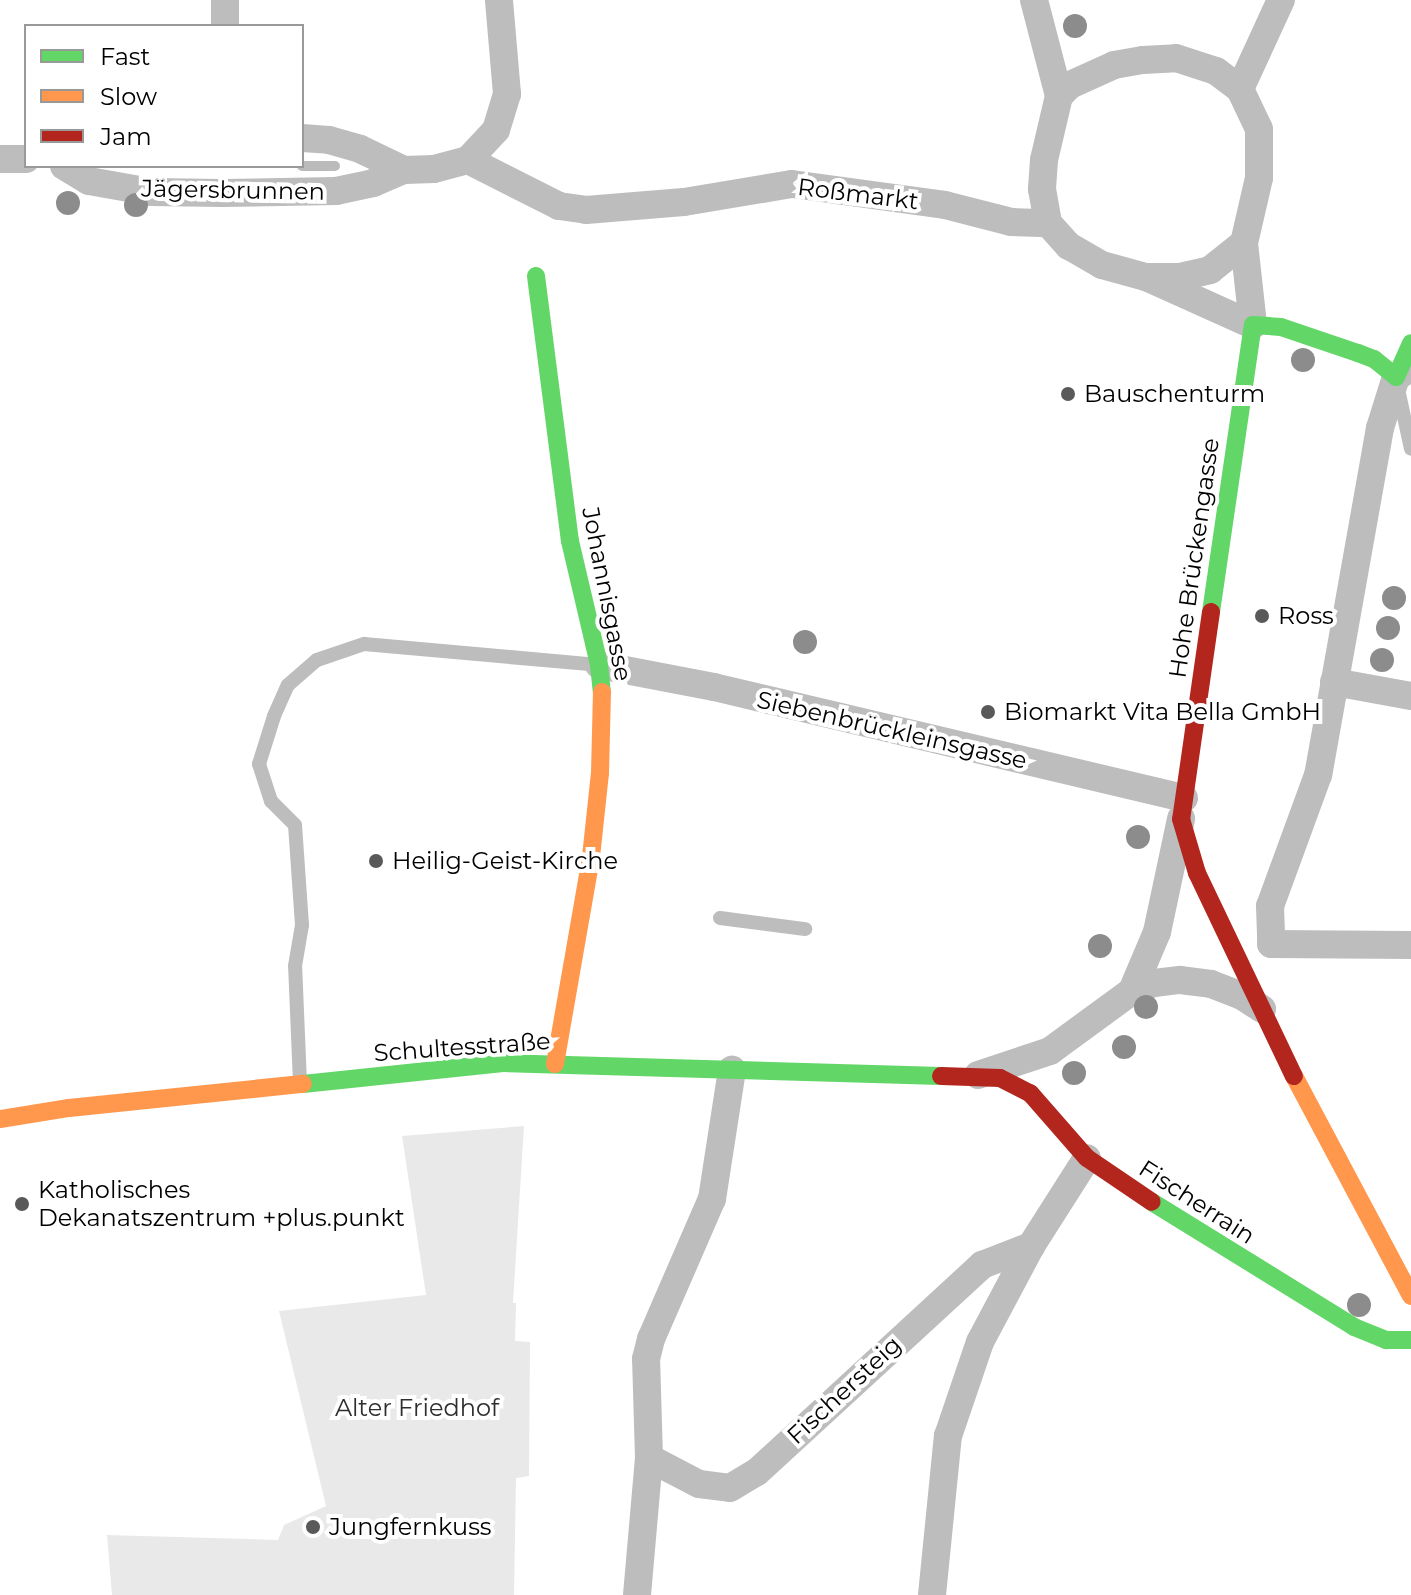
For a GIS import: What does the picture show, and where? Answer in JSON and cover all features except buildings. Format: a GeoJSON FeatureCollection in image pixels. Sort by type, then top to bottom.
{"type":"FeatureCollection","features":[{"type":"Feature","properties":{"kind":"street"},"geometry":{"type":"LineString","coordinates":[[225,0],[225,24]]}},
{"type":"Feature","properties":{"kind":"street"},"geometry":{"type":"LineString","coordinates":[[468,160],[496,130],[507,94],[499,0]]}},
{"type":"Feature","properties":{"kind":"street"},"geometry":{"type":"LineString","coordinates":[[1034,0],[1059,96],[1044,160],[1042,189],[1048,223],[1069,246],[1102,265],[1146,277],[1253,325],[1281,327],[1358,353],[1406,378]]}},
{"type":"Feature","properties":{"kind":"street"},"geometry":{"type":"LineString","coordinates":[[1240,89],[1281,0]]}},
{"type":"Feature","properties":{"kind":"street"},"geometry":{"type":"LineString","coordinates":[[1059,96],[1070,85],[1114,65],[1176,58],[1216,71],[1240,89],[1259,129],[1259,178],[1244,243],[1253,325]]}},
{"type":"Feature","properties":{"kind":"street"},"geometry":{"type":"LineString","coordinates":[[304,138],[329,140],[360,149],[404,170]]}},
{"type":"Feature","properties":{"kind":"street"},"geometry":{"type":"LineString","coordinates":[[0,159],[24,159]]}},
{"type":"Feature","properties":{"kind":"street","name":"Jägersbrunnen"},"geometry":{"type":"LineString","coordinates":[[67,168],[89,181],[151,192],[336,191],[373,183],[404,170],[434,169],[468,160]]}},
{"type":"Feature","properties":{"kind":"street","name":"Roßmarkt"},"geometry":{"type":"LineString","coordinates":[[468,160],[548,202],[586,210],[684,202],[792,184],[945,205],[1011,222],[1048,223]]}},
{"type":"Feature","properties":{"kind":"street"},"geometry":{"type":"LineString","coordinates":[[1146,277],[1180,277],[1210,270],[1244,243]]}},
{"type":"Feature","properties":{"kind":"street","name":"Johannisgasse"},"geometry":{"type":"LineString","coordinates":[[536,276],[570,541],[599,665],[603,707],[591,857],[555,1064]]}},
{"type":"Feature","properties":{"kind":"street","name":"Hohe Brückengasse"},"geometry":{"type":"LineString","coordinates":[[1182,808],[1253,325]]}},
{"type":"Feature","properties":{"kind":"street"},"geometry":{"type":"LineString","coordinates":[[1253,948],[1318,775],[1380,428],[1406,378],[1411,343]]}},
{"type":"Feature","properties":{"kind":"street","name":"Siebenbrückleinsgasse"},"geometry":{"type":"LineString","coordinates":[[599,665],[714,687],[1182,808]]}},
{"type":"Feature","properties":{"kind":"street"},"geometry":{"type":"LineString","coordinates":[[1334,682],[1411,696]]}},
{"type":"Feature","properties":{"kind":"street"},"geometry":{"type":"LineString","coordinates":[[1182,808],[1197,873],[1253,948],[1262,1009],[1320,1130],[1411,1296]]}},
{"type":"Feature","properties":{"kind":"street"},"geometry":{"type":"LineString","coordinates":[[1132,991],[1157,932],[1182,808]]}},
{"type":"Feature","properties":{"kind":"street"},"geometry":{"type":"LineString","coordinates":[[1253,948],[1411,945]]}},
{"type":"Feature","properties":{"kind":"street"},"geometry":{"type":"LineString","coordinates":[[977,1075],[1050,1051],[1132,991],[1154,983],[1180,980],[1211,984],[1242,996],[1262,1009]]}},
{"type":"Feature","properties":{"kind":"street","name":"Schultesstraße"},"geometry":{"type":"LineString","coordinates":[[0,1119],[503,1063],[977,1075]]}},
{"type":"Feature","properties":{"kind":"street"},"geometry":{"type":"LineString","coordinates":[[637,1595],[649,1458],[646,1359],[651,1339],[712,1199],[732,1070]]}},
{"type":"Feature","properties":{"kind":"street","name":"Fischerrain"},"geometry":{"type":"LineString","coordinates":[[977,1075],[1000,1078],[1030,1093],[1087,1158],[1187,1226],[1354,1327],[1386,1340],[1411,1340]]}},
{"type":"Feature","properties":{"kind":"street"},"geometry":{"type":"LineString","coordinates":[[932,1595],[948,1436],[980,1342],[1031,1246],[1087,1158]]}},
{"type":"Feature","properties":{"kind":"street","name":"Fischersteig"},"geometry":{"type":"LineString","coordinates":[[649,1458],[699,1484],[730,1488],[757,1472],[982,1265],[1031,1246]]}},
{"type":"Feature","properties":{"kind":"lane"},"geometry":{"type":"LineString","coordinates":[[1406,378],[1411,449]]}},
{"type":"Feature","properties":{"kind":"lane"},"geometry":{"type":"LineString","coordinates":[[300,1084],[295,966],[302,925],[295,825],[271,801],[259,764],[274,716],[288,685],[317,660],[364,644],[599,665]]}},
{"type":"Feature","properties":{"kind":"lane"},"geometry":{"type":"LineString","coordinates":[[720,918],[805,929]]}},
{"type":"Feature","properties":{"kind":"green space","name":"Alter Friedhof"},"geometry":{"type":"Polygon","coordinates":[[[524,1126],[513,1303],[516,1303],[515,1341],[530,1342],[529,1476],[516,1478],[514,1595],[112,1595],[107,1535],[278,1540],[284,1525],[326,1506],[279,1311],[426,1295],[402,1136],[524,1126]]]}},
{"type":"Feature","properties":{"kind":"waterway"},"geometry":{"type":"LineString","coordinates":[[304,166],[335,166]]}},
{"type":"Feature","properties":{"kind":"traffic: fast"},"geometry":{"type":"LineString","coordinates":[[536,276],[570,541],[599,665],[602,692]]}},
{"type":"Feature","properties":{"kind":"traffic: fast"},"geometry":{"type":"LineString","coordinates":[[1211,612],[1253,325],[1281,327],[1358,353],[1374,359],[1396,377],[1411,343]]}},
{"type":"Feature","properties":{"kind":"traffic: fast"},"geometry":{"type":"LineString","coordinates":[[303,1084],[503,1063],[941,1076]]}},
{"type":"Feature","properties":{"kind":"traffic: fast"},"geometry":{"type":"LineString","coordinates":[[1152,1202],[1354,1327],[1386,1340],[1411,1340]]}},
{"type":"Feature","properties":{"kind":"traffic: slow"},"geometry":{"type":"LineString","coordinates":[[555,1064],[591,857],[600,773],[602,692]]}},
{"type":"Feature","properties":{"kind":"traffic: slow"},"geometry":{"type":"LineString","coordinates":[[1294,1076],[1411,1296]]}},
{"type":"Feature","properties":{"kind":"traffic: slow"},"geometry":{"type":"LineString","coordinates":[[0,1119],[69,1108],[303,1084]]}},
{"type":"Feature","properties":{"kind":"traffic: jam"},"geometry":{"type":"LineString","coordinates":[[1211,612],[1181,819],[1197,873],[1294,1076]]}},
{"type":"Feature","properties":{"kind":"traffic: jam"},"geometry":{"type":"LineString","coordinates":[[941,1076],[1000,1078],[1030,1093],[1087,1158],[1152,1202]]}},
{"type":"Feature","properties":{"kind":"place","name":"Bauschenturm"},"geometry":{"type":"Point","coordinates":[1068,394]}},
{"type":"Feature","properties":{"kind":"place","name":"Ross"},"geometry":{"type":"Point","coordinates":[1262,616]}},
{"type":"Feature","properties":{"kind":"place","name":"Biomarkt Vita Bella GmbH"},"geometry":{"type":"Point","coordinates":[988,712]}},
{"type":"Feature","properties":{"kind":"place","name":"Heilig-Geist-Kirche"},"geometry":{"type":"Point","coordinates":[376,861]}},
{"type":"Feature","properties":{"kind":"place","name":"Katholisches Dekanatszentrum +plus.punkt"},"geometry":{"type":"Point","coordinates":[22,1204]}},
{"type":"Feature","properties":{"kind":"place","name":"Jungfernkuss"},"geometry":{"type":"Point","coordinates":[313,1527]}}]}
